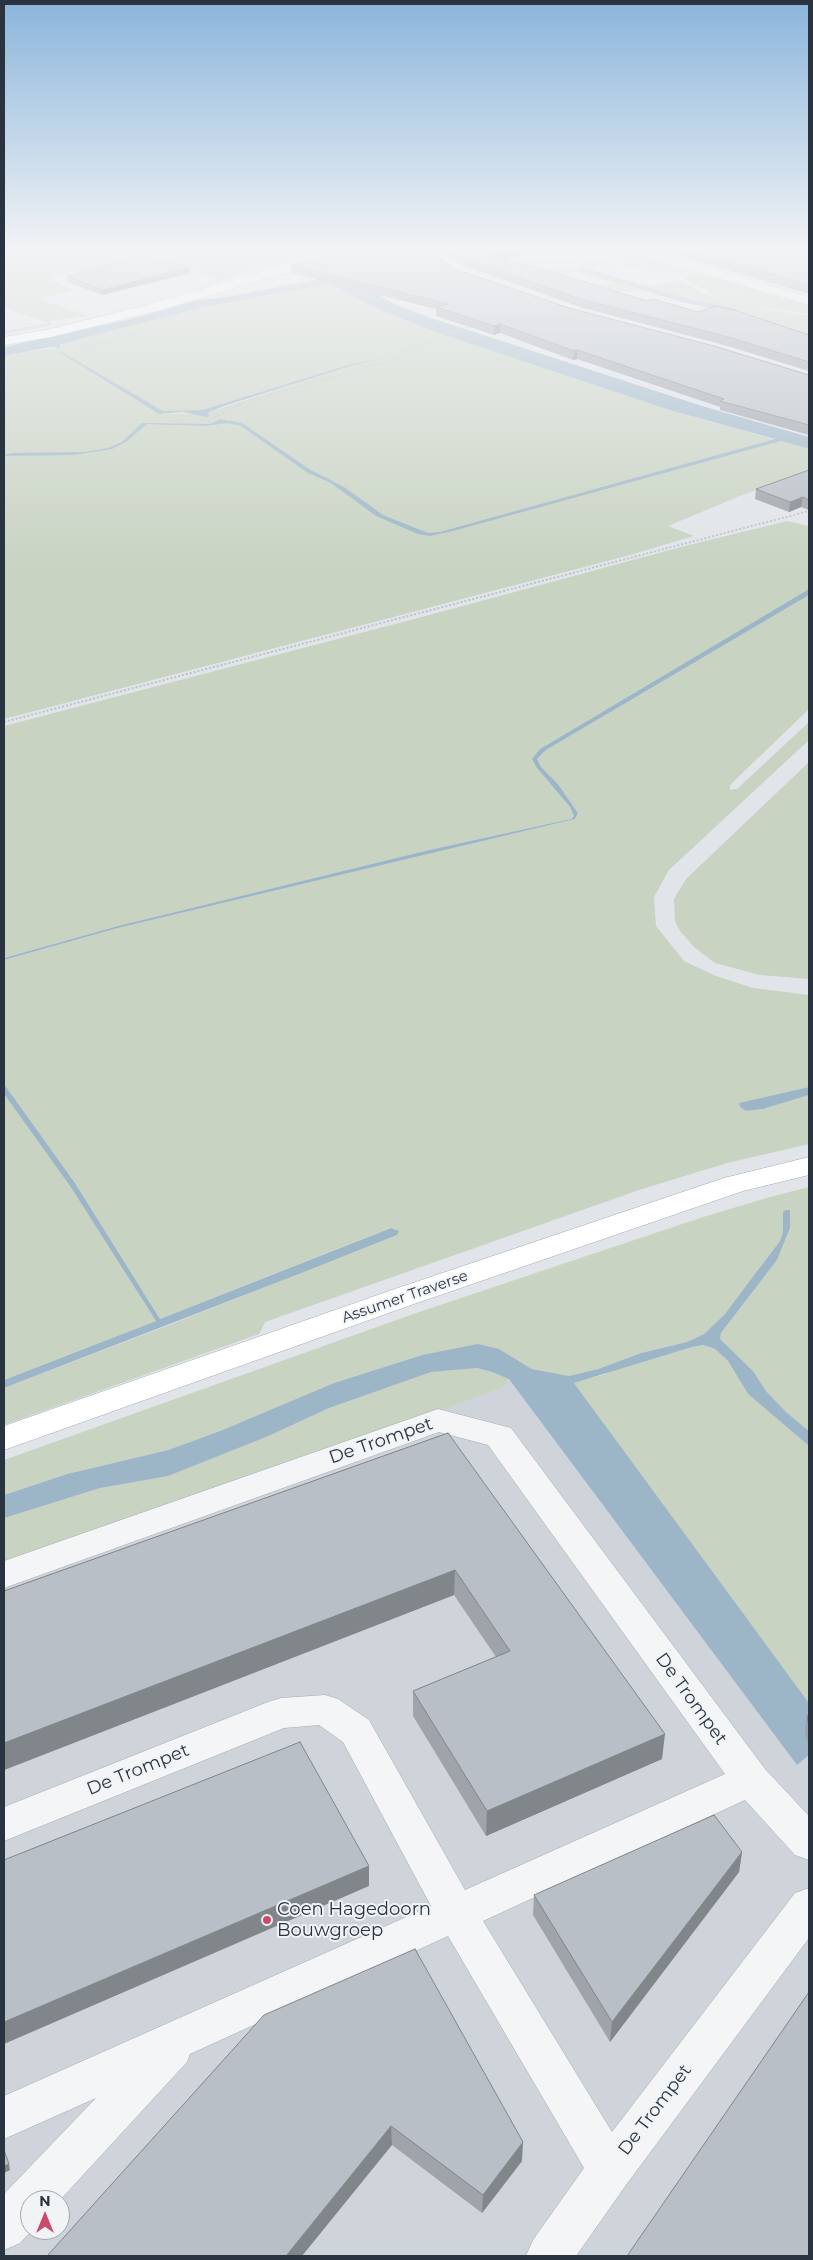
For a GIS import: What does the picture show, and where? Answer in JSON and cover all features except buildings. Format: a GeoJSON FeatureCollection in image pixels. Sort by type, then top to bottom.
{"type":"FeatureCollection","features":[{"type":"Feature","properties":{"kind":"main road","name":"Assumer Traverse"},"geometry":{"type":"LineString","coordinates":[[4,1438],[403,1297],[734,1184],[809,1166]]}},
{"type":"Feature","properties":{"kind":"street","name":"De Trompet"},"geometry":{"type":"LineString","coordinates":[[4,1575],[438,1420],[499,1436],[751,1780],[809,1843]]}},
{"type":"Feature","properties":{"kind":"street","name":"De Trompet"},"geometry":{"type":"LineString","coordinates":[[4,1824],[281,1713],[325,1710],[356,1731],[456,1913],[610,2170]]}},
{"type":"Feature","properties":{"kind":"street"},"geometry":{"type":"LineString","coordinates":[[4,2118],[751,1780]]}},
{"type":"Feature","properties":{"kind":"street","name":"De Trompet"},"geometry":{"type":"LineString","coordinates":[[548,2256],[610,2170],[809,1906]]}},
{"type":"Feature","properties":{"kind":"street"},"geometry":{"type":"LineString","coordinates":[[4,2228],[181,2038]]}},
{"type":"Feature","properties":{"kind":"path"},"geometry":{"type":"LineString","coordinates":[[208,421],[242,403],[400,356]]}},
{"type":"Feature","properties":{"kind":"path"},"geometry":{"type":"LineString","coordinates":[[4,722],[809,511]]}},
{"type":"Feature","properties":{"kind":"shaded area"},"geometry":{"type":"Polygon","coordinates":[[[459,1356],[540,1382],[809,1719],[809,2256],[4,2256],[4,1511],[459,1356]]]}},
{"type":"Feature","properties":{"kind":"green space"},"geometry":{"type":"Polygon","coordinates":[[[4,356],[67,356],[159,414],[206,413],[384,357],[351,364],[202,410],[163,411],[68,356],[508,356],[666,409],[809,449],[809,471],[740,496],[668,526],[694,536],[630,555],[4,719],[4,356]]]}},
{"type":"Feature","properties":{"kind":"green space"},"geometry":{"type":"Polygon","coordinates":[[[787,521],[809,526],[809,589],[540,749],[533,759],[537,768],[570,807],[574,816],[571,819],[429,850],[118,926],[4,958],[4,726],[681,547],[787,521]]]}},
{"type":"Feature","properties":{"kind":"green space"},"geometry":{"type":"Polygon","coordinates":[[[809,595],[809,709],[730,785],[730,790],[737,789],[809,722],[809,740],[669,870],[654,897],[656,926],[684,961],[716,976],[753,988],[809,995],[809,1087],[740,1103],[746,1111],[763,1109],[809,1095],[809,1144],[727,1163],[639,1190],[265,1322],[259,1334],[4,1425],[4,1388],[397,1235],[398,1231],[390,1228],[160,1319],[75,1183],[4,1084],[4,960],[118,928],[575,819],[578,813],[558,784],[541,767],[537,759],[546,750],[809,595]]]}},
{"type":"Feature","properties":{"kind":"green space"},"geometry":{"type":"Polygon","coordinates":[[[809,762],[809,979],[760,975],[715,963],[694,947],[680,931],[675,921],[674,899],[686,879],[809,762]]]}},
{"type":"Feature","properties":{"kind":"green space"},"geometry":{"type":"Polygon","coordinates":[[[4,1094],[70,1186],[156,1321],[4,1380],[4,1094]]]}},
{"type":"Feature","properties":{"kind":"green space"},"geometry":{"type":"Polygon","coordinates":[[[809,1187],[809,1431],[786,1412],[766,1391],[753,1371],[719,1339],[721,1333],[777,1260],[790,1228],[783,1212],[783,1232],[780,1241],[725,1314],[704,1334],[687,1342],[641,1353],[598,1369],[569,1376],[532,1369],[499,1349],[422,1355],[334,1383],[220,1431],[168,1450],[67,1474],[4,1495],[4,1460],[419,1312],[700,1218],[809,1187]]]}},
{"type":"Feature","properties":{"kind":"green space"},"geometry":{"type":"Polygon","coordinates":[[[703,1345],[715,1349],[728,1361],[748,1394],[809,1446],[809,1703],[573,1382],[703,1345]]]}},
{"type":"Feature","properties":{"kind":"green space"},"geometry":{"type":"Polygon","coordinates":[[[477,1368],[508,1378],[504,1387],[4,1569],[4,1518],[100,1488],[168,1476],[266,1437],[329,1408],[431,1372],[477,1368]]]}},
{"type":"Feature","properties":{"kind":"water"},"geometry":{"type":"Polygon","coordinates":[[[66,356],[70,356],[163,411],[202,410],[351,364],[388,357],[354,365],[224,406],[207,413],[210,416],[206,417],[183,412],[159,414],[66,356]]]}},
{"type":"Feature","properties":{"kind":"water"},"geometry":{"type":"Polygon","coordinates":[[[508,356],[549,356],[702,406],[809,437],[809,449],[781,441],[430,536],[418,534],[376,516],[331,483],[308,473],[241,426],[228,423],[205,426],[147,424],[127,441],[112,449],[74,455],[4,456],[12,453],[86,452],[108,448],[122,442],[142,423],[210,424],[220,419],[242,423],[309,469],[344,487],[383,515],[428,533],[440,532],[775,439],[666,409],[508,356]]]}},
{"type":"Feature","properties":{"kind":"water"},"geometry":{"type":"Polygon","coordinates":[[[809,589],[809,595],[546,750],[537,759],[541,767],[558,784],[578,813],[575,819],[118,928],[4,960],[4,958],[118,926],[429,850],[571,819],[574,816],[570,807],[537,768],[532,759],[540,749],[809,589]]]}},
{"type":"Feature","properties":{"kind":"water"},"geometry":{"type":"Polygon","coordinates":[[[4,1084],[75,1183],[160,1319],[391,1228],[399,1231],[397,1235],[304,1272],[4,1388],[4,1380],[156,1321],[70,1186],[4,1094],[4,1084]]]}},
{"type":"Feature","properties":{"kind":"water"},"geometry":{"type":"Polygon","coordinates":[[[809,1087],[809,1095],[763,1109],[746,1111],[740,1107],[739,1103],[809,1087]]]}},
{"type":"Feature","properties":{"kind":"water"},"geometry":{"type":"Polygon","coordinates":[[[790,1210],[790,1228],[777,1260],[721,1333],[720,1339],[753,1371],[766,1391],[786,1412],[809,1431],[809,1446],[748,1394],[728,1361],[715,1349],[703,1345],[574,1383],[809,1703],[809,1755],[797,1765],[509,1379],[492,1372],[477,1368],[431,1372],[329,1408],[266,1437],[168,1476],[100,1488],[4,1518],[4,1495],[67,1474],[168,1450],[220,1431],[334,1383],[422,1355],[478,1344],[499,1349],[532,1369],[569,1376],[598,1369],[641,1353],[687,1342],[704,1334],[725,1314],[780,1241],[783,1232],[783,1212],[790,1210]]]}},
{"type":"Feature","properties":{"kind":"place","name":"Coen Hagedoorn Bouwgroep"},"geometry":{"type":"Point","coordinates":[267,1920]}}]}
